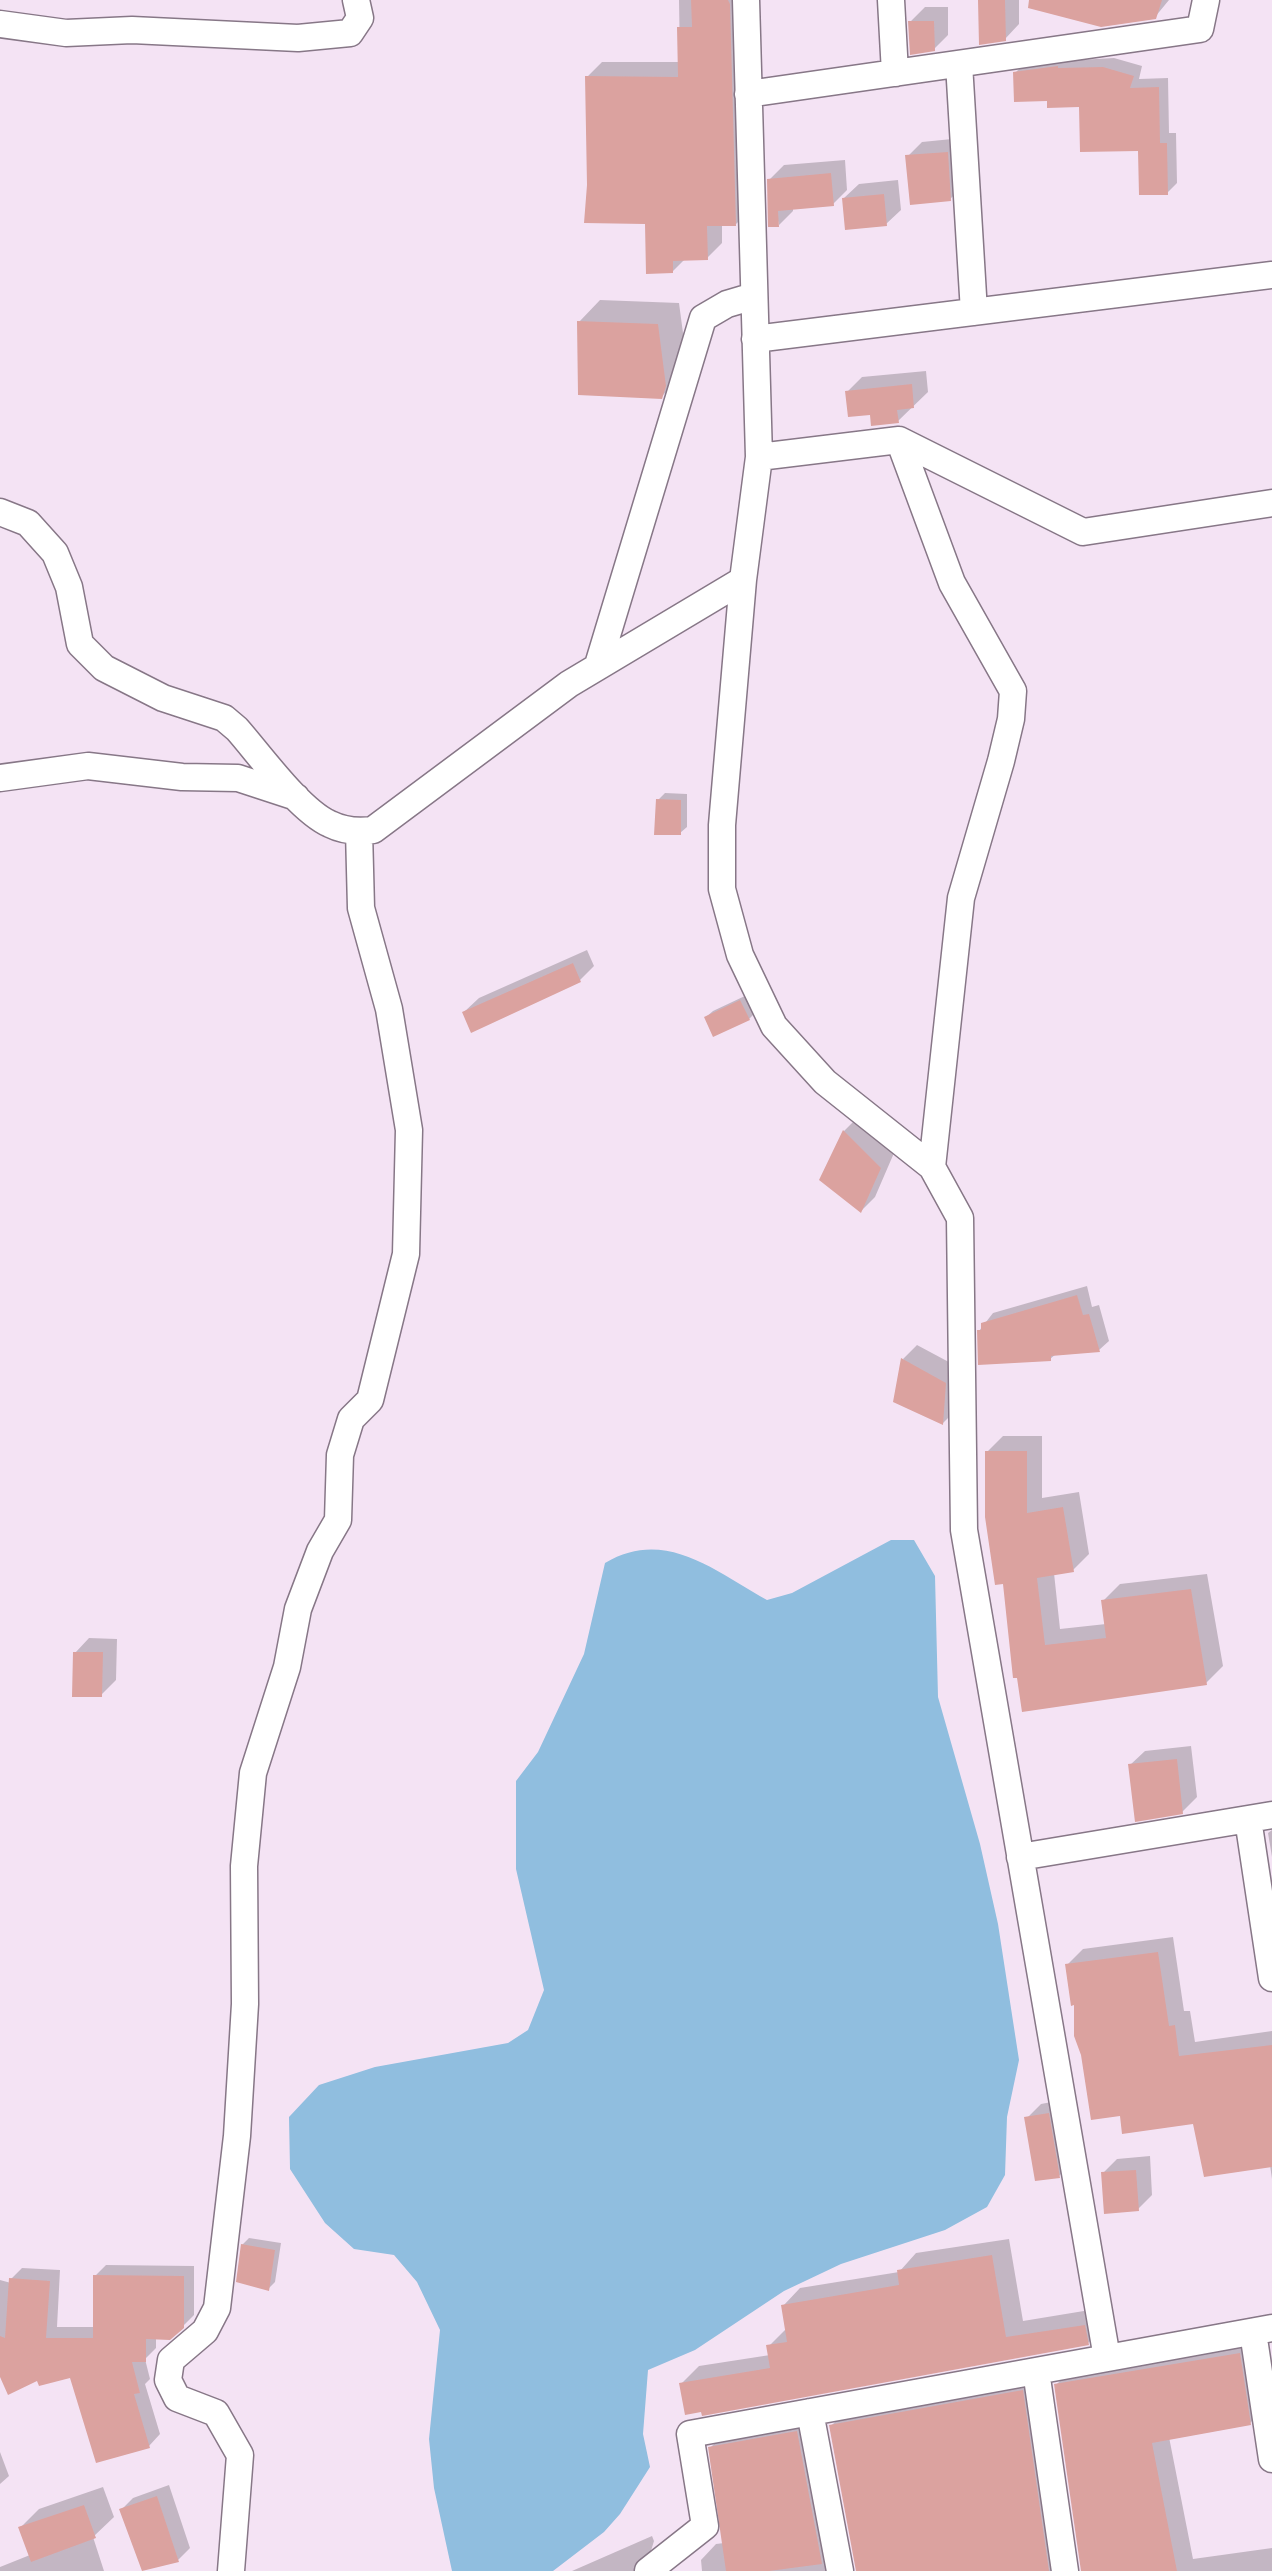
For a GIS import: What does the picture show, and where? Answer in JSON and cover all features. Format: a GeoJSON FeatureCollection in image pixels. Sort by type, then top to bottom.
{"type":"FeatureCollection","features":[{"type":"Feature","properties":{"kind":"street"},"geometry":{"type":"LineString","coordinates":[[0,24],[66,33],[132,30],[298,38],[350,33],[360,18],[356,0]]}},
{"type":"Feature","properties":{"kind":"street"},"geometry":{"type":"LineString","coordinates":[[746,0],[759,457],[746,544],[722,838],[722,889],[740,955],[774,1026],[825,1082],[932,1167],[960,1218],[964,1530],[1107,2358]]}},
{"type":"Feature","properties":{"kind":"street"},"geometry":{"type":"LineString","coordinates":[[891,0],[895,73]]}},
{"type":"Feature","properties":{"kind":"street"},"geometry":{"type":"LineString","coordinates":[[748,94],[1200,29],[1206,0]]}},
{"type":"Feature","properties":{"kind":"street"},"geometry":{"type":"LineString","coordinates":[[959,64],[974,312]]}},
{"type":"Feature","properties":{"kind":"street"},"geometry":{"type":"LineString","coordinates":[[755,339],[1272,275]]}},
{"type":"Feature","properties":{"kind":"street"},"geometry":{"type":"LineString","coordinates":[[598,665],[703,318],[727,304],[754,296]]}},
{"type":"Feature","properties":{"kind":"street"},"geometry":{"type":"LineString","coordinates":[[759,457],[899,440],[1083,532],[1272,503]]}},
{"type":"Feature","properties":{"kind":"street"},"geometry":{"type":"LineString","coordinates":[[899,440],[952,583],[1013,691],[1011,719],[1001,761],[961,898],[932,1167]]}},
{"type":"Feature","properties":{"kind":"street"},"geometry":{"type":"LineString","coordinates":[[0,512],[28,523],[55,553],[69,587],[80,644],[104,668],[163,698],[224,718],[308,809],[328,824],[359,831],[373,830],[598,665],[743,580]]}},
{"type":"Feature","properties":{"kind":"street"},"geometry":{"type":"LineString","coordinates":[[0,778],[88,766],[182,777],[238,778],[298,798]]}},
{"type":"Feature","properties":{"kind":"street"},"geometry":{"type":"LineString","coordinates":[[231,2571],[240,2455],[216,2413],[177,2398],[168,2380],[171,2360],[205,2331],[217,2308],[237,2136],[245,2004],[244,1866],[253,1773],[287,1667],[298,1609],[320,1551],[338,1520],[340,1455],[351,1419],[370,1400],[406,1254],[409,1130],[389,1009],[361,908],[359,831]]}},
{"type":"Feature","properties":{"kind":"street"},"geometry":{"type":"LineString","coordinates":[[1020,1857],[1260,1817],[1272,1978]]}},
{"type":"Feature","properties":{"kind":"street"},"geometry":{"type":"LineString","coordinates":[[648,2571],[705,2526],[690,2434],[1262,2330],[1272,2459]]}},
{"type":"Feature","properties":{"kind":"street"},"geometry":{"type":"LineString","coordinates":[[1036,2371],[1065,2571]]}},
{"type":"Feature","properties":{"kind":"street"},"geometry":{"type":"LineString","coordinates":[[810,2412],[840,2571]]}},
{"type":"Feature","properties":{"kind":"water"},"geometry":{"type":"Polygon","coordinates":[[[891,1540],[914,1540],[935,1576],[938,1697],[980,1844],[998,1924],[1019,2060],[1007,2117],[1005,2175],[987,2207],[945,2230],[841,2264],[784,2291],[695,2350],[648,2370],[643,2434],[650,2467],[620,2514],[604,2532],[553,2571],[452,2571],[434,2488],[429,2439],[440,2330],[417,2282],[394,2255],[354,2249],[325,2223],[290,2169],[289,2117],[319,2085],[375,2067],[508,2043],[528,2030],[544,1990],[516,1869],[516,1781],[538,1752],[584,1654],[605,1563],[627,1553],[669,1551],[709,1566],[767,1600],[792,1593],[891,1540]]]}},
{"type":"Feature","properties":{"kind":"building"},"geometry":{"type":"Polygon","coordinates":[[[691,0],[728,0],[730,4],[736,226],[707,226],[708,260],[673,261],[673,273],[646,274],[645,224],[584,223],[587,185],[585,76],[678,77],[677,27],[692,27],[691,0]]]}},
{"type":"Feature","properties":{"kind":"building"},"geometry":{"type":"Polygon","coordinates":[[[978,0],[1005,0],[1006,41],[979,45],[978,0]]]}},
{"type":"Feature","properties":{"kind":"building"},"geometry":{"type":"Polygon","coordinates":[[[1029,0],[1162,0],[1156,19],[1101,27],[1028,8],[1029,0]]]}},
{"type":"Feature","properties":{"kind":"building"},"geometry":{"type":"Polygon","coordinates":[[[908,21],[934,21],[935,51],[910,55],[908,21]]]}},
{"type":"Feature","properties":{"kind":"building"},"geometry":{"type":"Polygon","coordinates":[[[1058,66],[1103,67],[1134,76],[1130,88],[1159,87],[1160,143],[1167,143],[1168,195],[1139,195],[1138,151],[1080,152],[1079,107],[1047,108],[1047,101],[1014,102],[1013,72],[1058,66]]]}},
{"type":"Feature","properties":{"kind":"building"},"geometry":{"type":"Polygon","coordinates":[[[948,152],[951,201],[910,205],[905,155],[948,152]]]}},
{"type":"Feature","properties":{"kind":"building"},"geometry":{"type":"Polygon","coordinates":[[[831,173],[834,206],[778,211],[779,227],[768,227],[767,179],[831,173]]]}},
{"type":"Feature","properties":{"kind":"building"},"geometry":{"type":"Polygon","coordinates":[[[884,194],[887,226],[845,230],[842,198],[884,194]]]}},
{"type":"Feature","properties":{"kind":"building"},"geometry":{"type":"Polygon","coordinates":[[[577,321],[658,324],[666,386],[662,399],[578,395],[577,321]]]}},
{"type":"Feature","properties":{"kind":"building"},"geometry":{"type":"Polygon","coordinates":[[[912,384],[914,408],[897,410],[899,423],[871,426],[870,415],[848,417],[845,391],[912,384]]]}},
{"type":"Feature","properties":{"kind":"building"},"geometry":{"type":"Polygon","coordinates":[[[656,799],[681,800],[681,835],[654,835],[656,799]]]}},
{"type":"Feature","properties":{"kind":"building"},"geometry":{"type":"Polygon","coordinates":[[[573,963],[581,982],[471,1033],[462,1012],[573,963]]]}},
{"type":"Feature","properties":{"kind":"building"},"geometry":{"type":"Polygon","coordinates":[[[740,1000],[750,1020],[713,1037],[704,1017],[740,1000]]]}},
{"type":"Feature","properties":{"kind":"building"},"geometry":{"type":"Polygon","coordinates":[[[843,1130],[881,1168],[861,1213],[819,1180],[843,1130]]]}},
{"type":"Feature","properties":{"kind":"building"},"geometry":{"type":"Polygon","coordinates":[[[1077,1295],[1083,1315],[1089,1314],[1100,1352],[1051,1356],[1051,1361],[978,1365],[977,1330],[981,1330],[981,1323],[1077,1295]]]}},
{"type":"Feature","properties":{"kind":"building"},"geometry":{"type":"Polygon","coordinates":[[[901,1358],[946,1383],[943,1425],[893,1402],[901,1358]]]}},
{"type":"Feature","properties":{"kind":"building"},"geometry":{"type":"Polygon","coordinates":[[[985,1451],[1027,1451],[1027,1513],[1063,1507],[1074,1572],[1037,1578],[1045,1645],[1106,1638],[1101,1600],[1191,1589],[1207,1685],[1022,1712],[1017,1678],[1013,1678],[1003,1584],[995,1585],[985,1517],[985,1451]]]}},
{"type":"Feature","properties":{"kind":"building"},"geometry":{"type":"Polygon","coordinates":[[[73,1652],[103,1652],[102,1697],[72,1697],[73,1652]]]}},
{"type":"Feature","properties":{"kind":"building"},"geometry":{"type":"Polygon","coordinates":[[[1177,1759],[1183,1814],[1135,1822],[1128,1764],[1177,1759]]]}},
{"type":"Feature","properties":{"kind":"building"},"geometry":{"type":"Polygon","coordinates":[[[1158,1952],[1169,2026],[1175,2025],[1179,2056],[1272,2045],[1272,2167],[1204,2177],[1193,2124],[1122,2134],[1120,2116],[1091,2120],[1081,2055],[1074,2036],[1074,2005],[1071,2006],[1065,1964],[1158,1952]]]}},
{"type":"Feature","properties":{"kind":"building"},"geometry":{"type":"Polygon","coordinates":[[[1049,2113],[1060,2178],[1035,2181],[1024,2117],[1049,2113]]]}},
{"type":"Feature","properties":{"kind":"building"},"geometry":{"type":"Polygon","coordinates":[[[1136,2170],[1139,2211],[1104,2214],[1101,2172],[1136,2170]]]}},
{"type":"Feature","properties":{"kind":"building"},"geometry":{"type":"Polygon","coordinates":[[[241,2244],[275,2250],[269,2291],[236,2282],[241,2244]]]}},
{"type":"Feature","properties":{"kind":"building"},"geometry":{"type":"Polygon","coordinates":[[[992,2255],[1006,2337],[1085,2325],[1089,2345],[702,2416],[701,2412],[685,2415],[679,2383],[770,2368],[766,2345],[787,2342],[781,2305],[899,2285],[897,2270],[992,2255]]]}},
{"type":"Feature","properties":{"kind":"building"},"geometry":{"type":"Polygon","coordinates":[[[93,2275],[184,2276],[184,2328],[170,2340],[146,2339],[146,2362],[132,2362],[140,2393],[134,2394],[150,2448],[96,2463],[70,2378],[39,2386],[37,2381],[8,2395],[0,2377],[0,2336],[5,2338],[9,2278],[50,2281],[46,2338],[93,2338],[93,2275]]]}},
{"type":"Feature","properties":{"kind":"building"},"geometry":{"type":"Polygon","coordinates":[[[1240,2353],[1251,2425],[1152,2443],[1177,2571],[1081,2571],[1054,2384],[1240,2353]]]}},
{"type":"Feature","properties":{"kind":"building"},"geometry":{"type":"Polygon","coordinates":[[[1023,2390],[1049,2571],[856,2571],[829,2425],[1023,2390]]]}},
{"type":"Feature","properties":{"kind":"building"},"geometry":{"type":"Polygon","coordinates":[[[797,2431],[822,2564],[769,2571],[726,2571],[708,2447],[797,2431]]]}},
{"type":"Feature","properties":{"kind":"building"},"geometry":{"type":"Polygon","coordinates":[[[157,2496],[179,2562],[142,2571],[119,2509],[157,2496]]]}},
{"type":"Feature","properties":{"kind":"building"},"geometry":{"type":"Polygon","coordinates":[[[84,2505],[96,2538],[31,2562],[18,2527],[84,2505]]]}}]}
